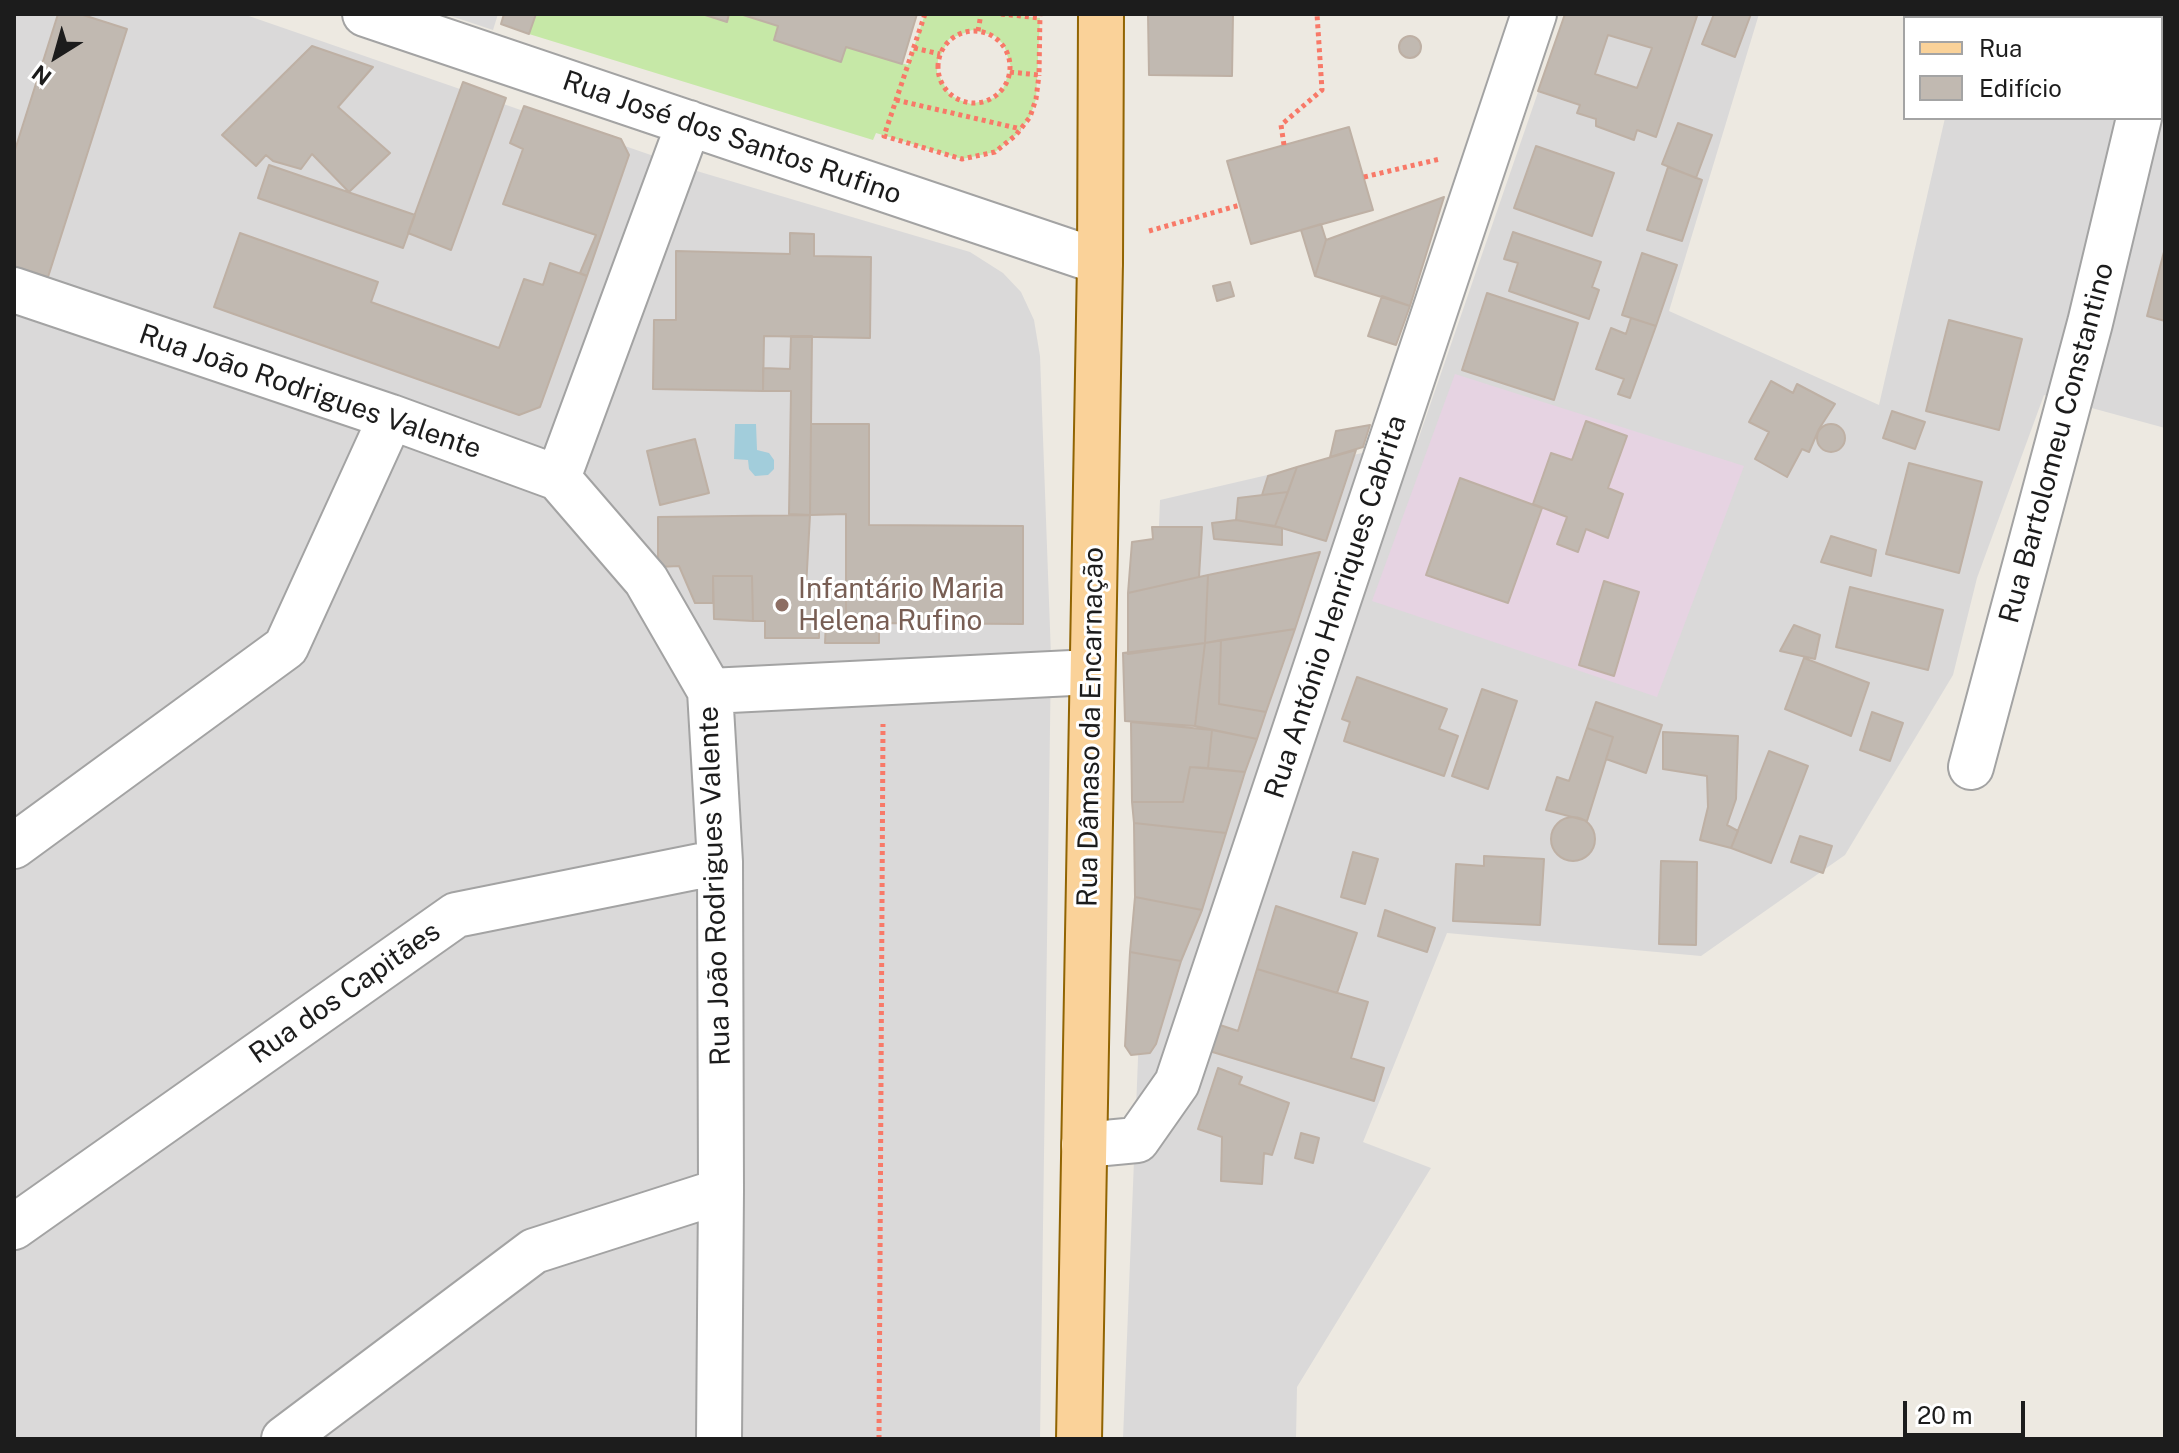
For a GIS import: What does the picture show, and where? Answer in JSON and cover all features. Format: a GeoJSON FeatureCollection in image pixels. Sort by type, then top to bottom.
{"type":"FeatureCollection","features":[{"type":"Feature","properties":{"kind":"main road","name":"Rua Dâmaso da Encarnação"},"geometry":{"type":"LineString","coordinates":[[1079,1439],[1100,262],[1101,14]]}},
{"type":"Feature","properties":{"kind":"street","name":"Rua José dos Santos Rufino"},"geometry":{"type":"LineString","coordinates":[[365,14],[1100,262]]}},
{"type":"Feature","properties":{"kind":"street","name":"Rua António Henriques Cabrita"},"geometry":{"type":"LineString","coordinates":[[1084,1145],[1137,1140],[1177,1083],[1534,14]]}},
{"type":"Feature","properties":{"kind":"street","name":"Rua Bartolomeu Constantino"},"geometry":{"type":"LineString","coordinates":[[1971,767],[2090,323],[2139,120]]}},
{"type":"Feature","properties":{"kind":"street"},"geometry":{"type":"LineString","coordinates":[[558,478],[689,123]]}},
{"type":"Feature","properties":{"kind":"street","name":"Rua João Rodrigues Valente"},"geometry":{"type":"LineString","coordinates":[[14,290],[391,417],[558,478],[646,580],[710,691],[720,862],[719,1439]]}},
{"type":"Feature","properties":{"kind":"street"},"geometry":{"type":"LineString","coordinates":[[14,846],[286,647],[391,417]]}},
{"type":"Feature","properties":{"kind":"street"},"geometry":{"type":"LineString","coordinates":[[710,691],[1092,672]]}},
{"type":"Feature","properties":{"kind":"street","name":"Rua dos Capitães"},"geometry":{"type":"LineString","coordinates":[[14,1227],[456,915],[720,862]]}},
{"type":"Feature","properties":{"kind":"street"},"geometry":{"type":"LineString","coordinates":[[284,1439],[534,1251],[721,1191]]}},
{"type":"Feature","properties":{"kind":"path"},"geometry":{"type":"LineString","coordinates":[[925,14],[884,136],[962,159],[995,152],[1021,129],[1030,117],[1036,99],[1040,16],[1001,14]]}},
{"type":"Feature","properties":{"kind":"path"},"geometry":{"type":"LineString","coordinates":[[978,31],[981,14]]}},
{"type":"Feature","properties":{"kind":"path"},"geometry":{"type":"LineString","coordinates":[[1284,145],[1281,125],[1322,90],[1317,14]]}},
{"type":"Feature","properties":{"kind":"path"},"geometry":{"type":"LineString","coordinates":[[978,31],[995,36],[1004,45],[1009,55],[1010,72],[1003,89],[994,98],[983,102],[963,101],[949,94],[941,84],[937,72],[940,54],[949,39],[960,33],[978,31]]}},
{"type":"Feature","properties":{"kind":"path"},"geometry":{"type":"LineString","coordinates":[[914,48],[940,54]]}},
{"type":"Feature","properties":{"kind":"path"},"geometry":{"type":"LineString","coordinates":[[1010,72],[1039,75]]}},
{"type":"Feature","properties":{"kind":"path"},"geometry":{"type":"LineString","coordinates":[[896,100],[1021,129]]}},
{"type":"Feature","properties":{"kind":"path"},"geometry":{"type":"LineString","coordinates":[[959,114],[963,101]]}},
{"type":"Feature","properties":{"kind":"path"},"geometry":{"type":"LineString","coordinates":[[1364,177],[1445,158]]}},
{"type":"Feature","properties":{"kind":"path"},"geometry":{"type":"LineString","coordinates":[[1149,231],[1240,205]]}},
{"type":"Feature","properties":{"kind":"path"},"geometry":{"type":"LineString","coordinates":[[879,1439],[883,683]]}},
{"type":"Feature","properties":{"kind":"shaded area"},"geometry":{"type":"Polygon","coordinates":[[[14,14],[243,14],[700,172],[970,252],[1003,273],[1021,292],[1034,320],[1040,356],[1051,656],[1040,1439],[14,1439],[14,14]]]}},
{"type":"Feature","properties":{"kind":"shaded area"},"geometry":{"type":"Polygon","coordinates":[[[445,14],[498,14],[493,30],[445,14]]]}},
{"type":"Feature","properties":{"kind":"shaded area"},"geometry":{"type":"Polygon","coordinates":[[[1565,14],[1759,14],[1669,311],[1879,405],[1945,120],[2163,120],[2163,16],[1969,14],[2165,14],[2165,428],[2044,395],[1977,578],[1953,675],[1845,855],[1701,956],[1447,933],[1363,1142],[1431,1168],[1297,1387],[1296,1439],[1123,1439],[1160,500],[1418,440],[1565,14]]]}},
{"type":"Feature","properties":{"kind":"shaded area"},"geometry":{"type":"Polygon","coordinates":[[[1455,374],[1744,466],[1657,697],[1372,601],[1455,374]]]}},
{"type":"Feature","properties":{"kind":"green space"},"geometry":{"type":"Polygon","coordinates":[[[536,14],[702,14],[726,22],[729,14],[740,14],[778,26],[774,40],[841,62],[846,47],[908,65],[925,14],[1001,14],[1040,18],[1036,99],[1030,117],[1016,135],[995,152],[962,159],[876,133],[873,140],[529,34],[536,14]],[[972,30],[949,39],[938,60],[937,72],[949,94],[971,104],[994,98],[1003,89],[1011,67],[1004,45],[995,36],[972,30]]]}},
{"type":"Feature","properties":{"kind":"water"},"geometry":{"type":"Polygon","coordinates":[[[735,424],[756,424],[757,450],[769,453],[774,460],[774,469],[768,475],[755,476],[749,469],[748,460],[734,459],[735,424]]]}},
{"type":"Feature","properties":{"kind":"building"},"geometry":{"type":"Polygon","coordinates":[[[58,14],[80,14],[127,29],[48,277],[14,266],[14,153],[58,14]]]}},
{"type":"Feature","properties":{"kind":"building"},"geometry":{"type":"Polygon","coordinates":[[[504,14],[536,14],[529,34],[501,24],[504,14]]]}},
{"type":"Feature","properties":{"kind":"building"},"geometry":{"type":"Polygon","coordinates":[[[702,14],[729,14],[727,22],[702,14]]]}},
{"type":"Feature","properties":{"kind":"building"},"geometry":{"type":"Polygon","coordinates":[[[740,14],[917,14],[902,64],[846,47],[841,62],[774,40],[778,26],[740,14]]]}},
{"type":"Feature","properties":{"kind":"building"},"geometry":{"type":"Polygon","coordinates":[[[1148,14],[1233,14],[1232,76],[1149,75],[1148,14]]]}},
{"type":"Feature","properties":{"kind":"building"},"geometry":{"type":"Polygon","coordinates":[[[1565,14],[1697,16],[1656,137],[1637,130],[1634,140],[1596,126],[1596,119],[1577,113],[1580,105],[1538,91],[1565,14]],[[1608,35],[1595,74],[1637,88],[1652,48],[1608,35]]]}},
{"type":"Feature","properties":{"kind":"building"},"geometry":{"type":"Polygon","coordinates":[[[1714,14],[1751,14],[1735,57],[1702,44],[1714,14]]]}},
{"type":"Feature","properties":{"kind":"building"},"geometry":{"type":"Polygon","coordinates":[[[1994,14],[2089,14],[2088,16],[1994,14]]]}},
{"type":"Feature","properties":{"kind":"building"},"geometry":{"type":"Polygon","coordinates":[[[1410,36],[1418,39],[1421,47],[1418,55],[1410,58],[1402,55],[1399,47],[1402,39],[1410,36]]]}},
{"type":"Feature","properties":{"kind":"building"},"geometry":{"type":"Polygon","coordinates":[[[312,46],[373,67],[338,107],[390,153],[349,192],[312,154],[301,169],[273,161],[266,155],[256,166],[222,135],[312,46]]]}},
{"type":"Feature","properties":{"kind":"building"},"geometry":{"type":"Polygon","coordinates":[[[463,82],[506,98],[451,250],[408,233],[463,82]]]}},
{"type":"Feature","properties":{"kind":"building"},"geometry":{"type":"Polygon","coordinates":[[[524,106],[621,139],[629,155],[587,276],[580,273],[596,235],[503,204],[523,149],[510,143],[524,106]]]}},
{"type":"Feature","properties":{"kind":"building"},"geometry":{"type":"Polygon","coordinates":[[[1678,123],[1712,135],[1696,178],[1662,164],[1678,123]]]}},
{"type":"Feature","properties":{"kind":"building"},"geometry":{"type":"Polygon","coordinates":[[[1349,127],[1373,210],[1251,244],[1227,161],[1349,127]]]}},
{"type":"Feature","properties":{"kind":"building"},"geometry":{"type":"Polygon","coordinates":[[[1536,146],[1614,173],[1592,236],[1514,208],[1536,146]]]}},
{"type":"Feature","properties":{"kind":"building"},"geometry":{"type":"Polygon","coordinates":[[[269,165],[415,215],[403,248],[258,198],[269,165]]]}},
{"type":"Feature","properties":{"kind":"building"},"geometry":{"type":"Polygon","coordinates":[[[1668,167],[1702,180],[1682,241],[1647,230],[1668,167]]]}},
{"type":"Feature","properties":{"kind":"building"},"geometry":{"type":"Polygon","coordinates":[[[1444,197],[1410,306],[1315,276],[1326,240],[1444,197]]]}},
{"type":"Feature","properties":{"kind":"building"},"geometry":{"type":"Polygon","coordinates":[[[1321,224],[1326,240],[1315,276],[1301,230],[1321,224]]]}},
{"type":"Feature","properties":{"kind":"building"},"geometry":{"type":"Polygon","coordinates":[[[1513,232],[1601,262],[1592,287],[1599,290],[1589,319],[1509,291],[1518,263],[1504,259],[1513,232]]]}},
{"type":"Feature","properties":{"kind":"building"},"geometry":{"type":"Polygon","coordinates":[[[240,233],[378,282],[371,302],[499,348],[524,279],[543,285],[550,263],[587,276],[540,407],[519,415],[214,307],[240,233]]]}},
{"type":"Feature","properties":{"kind":"building"},"geometry":{"type":"Polygon","coordinates":[[[790,233],[814,234],[814,256],[871,257],[870,338],[764,336],[763,391],[653,389],[654,320],[676,320],[676,251],[790,254],[790,233]]]}},
{"type":"Feature","properties":{"kind":"building"},"geometry":{"type":"Polygon","coordinates":[[[2165,248],[2165,321],[2147,316],[2165,248]]]}},
{"type":"Feature","properties":{"kind":"building"},"geometry":{"type":"Polygon","coordinates":[[[1642,253],[1677,265],[1656,326],[1622,315],[1642,253]]]}},
{"type":"Feature","properties":{"kind":"building"},"geometry":{"type":"Polygon","coordinates":[[[1230,282],[1234,296],[1217,301],[1213,286],[1230,282]]]}},
{"type":"Feature","properties":{"kind":"building"},"geometry":{"type":"Polygon","coordinates":[[[1487,293],[1578,323],[1554,400],[1462,370],[1487,293]]]}},
{"type":"Feature","properties":{"kind":"building"},"geometry":{"type":"Polygon","coordinates":[[[1382,296],[1410,306],[1396,345],[1368,336],[1382,296]]]}},
{"type":"Feature","properties":{"kind":"building"},"geometry":{"type":"Polygon","coordinates":[[[1631,318],[1656,326],[1630,398],[1618,394],[1624,379],[1596,369],[1611,328],[1626,334],[1631,318]]]}},
{"type":"Feature","properties":{"kind":"building"},"geometry":{"type":"Polygon","coordinates":[[[1949,320],[2022,339],[1999,430],[1926,411],[1949,320]]]}},
{"type":"Feature","properties":{"kind":"building"},"geometry":{"type":"Polygon","coordinates":[[[791,336],[812,336],[810,515],[789,514],[791,391],[763,391],[763,368],[790,369],[791,336]]]}},
{"type":"Feature","properties":{"kind":"building"},"geometry":{"type":"Polygon","coordinates":[[[1771,381],[1793,393],[1797,384],[1835,404],[1809,452],[1802,449],[1787,477],[1755,459],[1769,432],[1749,422],[1771,381]]]}},
{"type":"Feature","properties":{"kind":"building"},"geometry":{"type":"Polygon","coordinates":[[[1892,411],[1925,422],[1915,449],[1883,438],[1892,411]]]}},
{"type":"Feature","properties":{"kind":"building"},"geometry":{"type":"Polygon","coordinates":[[[1586,421],[1627,436],[1608,488],[1623,494],[1608,538],[1586,529],[1578,552],[1557,544],[1567,517],[1533,504],[1551,453],[1572,460],[1586,421]]]}},
{"type":"Feature","properties":{"kind":"building"},"geometry":{"type":"Polygon","coordinates":[[[811,424],[869,424],[869,525],[1023,526],[1023,624],[879,623],[879,643],[825,643],[826,621],[846,622],[846,514],[810,515],[811,424]]]}},
{"type":"Feature","properties":{"kind":"building"},"geometry":{"type":"Polygon","coordinates":[[[1831,424],[1841,428],[1845,438],[1841,448],[1831,452],[1821,448],[1817,438],[1821,428],[1831,424]]]}},
{"type":"Feature","properties":{"kind":"building"},"geometry":{"type":"Polygon","coordinates":[[[1370,425],[1363,447],[1330,457],[1336,431],[1370,425]]]}},
{"type":"Feature","properties":{"kind":"building"},"geometry":{"type":"Polygon","coordinates":[[[695,439],[709,493],[660,505],[647,451],[695,439]]]}},
{"type":"Feature","properties":{"kind":"building"},"geometry":{"type":"Polygon","coordinates":[[[1356,450],[1326,541],[1275,526],[1297,467],[1356,450]]]}},
{"type":"Feature","properties":{"kind":"building"},"geometry":{"type":"Polygon","coordinates":[[[1909,463],[1982,482],[1959,573],[1886,554],[1909,463]]]}},
{"type":"Feature","properties":{"kind":"building"},"geometry":{"type":"Polygon","coordinates":[[[1297,467],[1288,492],[1262,495],[1268,476],[1297,467]]]}},
{"type":"Feature","properties":{"kind":"building"},"geometry":{"type":"Polygon","coordinates":[[[1460,478],[1542,508],[1508,603],[1426,575],[1460,478]]]}},
{"type":"Feature","properties":{"kind":"building"},"geometry":{"type":"Polygon","coordinates":[[[1288,492],[1275,526],[1236,520],[1238,498],[1288,492]]]}},
{"type":"Feature","properties":{"kind":"building"},"geometry":{"type":"Polygon","coordinates":[[[810,515],[806,588],[846,588],[846,622],[819,621],[819,638],[765,638],[765,621],[753,621],[752,576],[713,576],[713,603],[695,603],[679,566],[658,567],[658,517],[810,515]]]}},
{"type":"Feature","properties":{"kind":"building"},"geometry":{"type":"Polygon","coordinates":[[[1236,520],[1282,528],[1282,545],[1214,539],[1212,523],[1236,520]]]}},
{"type":"Feature","properties":{"kind":"building"},"geometry":{"type":"Polygon","coordinates":[[[1152,527],[1202,527],[1199,577],[1128,593],[1132,542],[1153,539],[1152,527]]]}},
{"type":"Feature","properties":{"kind":"building"},"geometry":{"type":"Polygon","coordinates":[[[1831,536],[1876,550],[1871,576],[1821,562],[1831,536]]]}},
{"type":"Feature","properties":{"kind":"building"},"geometry":{"type":"Polygon","coordinates":[[[1320,552],[1295,629],[1205,643],[1208,575],[1320,552]]]}},
{"type":"Feature","properties":{"kind":"building"},"geometry":{"type":"Polygon","coordinates":[[[1208,575],[1205,643],[1128,654],[1128,593],[1208,575]]]}},
{"type":"Feature","properties":{"kind":"building"},"geometry":{"type":"Polygon","coordinates":[[[713,576],[752,576],[753,621],[714,619],[713,576]]]}},
{"type":"Feature","properties":{"kind":"building"},"geometry":{"type":"Polygon","coordinates":[[[1604,581],[1639,592],[1614,676],[1579,665],[1604,581]]]}},
{"type":"Feature","properties":{"kind":"building"},"geometry":{"type":"Polygon","coordinates":[[[1850,587],[1943,610],[1928,670],[1836,647],[1850,587]]]}},
{"type":"Feature","properties":{"kind":"building"},"geometry":{"type":"Polygon","coordinates":[[[1794,625],[1820,635],[1815,659],[1780,651],[1794,625]]]}},
{"type":"Feature","properties":{"kind":"building"},"geometry":{"type":"Polygon","coordinates":[[[1295,629],[1266,712],[1219,704],[1221,640],[1295,629]]]}},
{"type":"Feature","properties":{"kind":"building"},"geometry":{"type":"Polygon","coordinates":[[[1221,640],[1219,704],[1266,712],[1257,739],[1195,726],[1205,643],[1221,640]]]}},
{"type":"Feature","properties":{"kind":"building"},"geometry":{"type":"Polygon","coordinates":[[[1205,643],[1195,726],[1125,721],[1123,653],[1205,643]]]}},
{"type":"Feature","properties":{"kind":"building"},"geometry":{"type":"Polygon","coordinates":[[[1804,658],[1869,683],[1851,736],[1785,709],[1804,658]]]}},
{"type":"Feature","properties":{"kind":"building"},"geometry":{"type":"Polygon","coordinates":[[[1357,677],[1447,709],[1439,729],[1458,736],[1444,776],[1344,741],[1350,722],[1342,719],[1357,677]]]}},
{"type":"Feature","properties":{"kind":"building"},"geometry":{"type":"Polygon","coordinates":[[[1482,689],[1517,701],[1488,789],[1452,776],[1482,689]]]}},
{"type":"Feature","properties":{"kind":"building"},"geometry":{"type":"Polygon","coordinates":[[[1596,702],[1662,725],[1646,773],[1606,759],[1613,737],[1587,728],[1596,702]]]}},
{"type":"Feature","properties":{"kind":"building"},"geometry":{"type":"Polygon","coordinates":[[[1872,712],[1903,723],[1890,761],[1860,750],[1872,712]]]}},
{"type":"Feature","properties":{"kind":"building"},"geometry":{"type":"Polygon","coordinates":[[[1131,722],[1212,730],[1208,768],[1190,767],[1183,802],[1132,802],[1131,722]]]}},
{"type":"Feature","properties":{"kind":"building"},"geometry":{"type":"Polygon","coordinates":[[[1587,728],[1613,737],[1587,821],[1546,810],[1557,777],[1569,781],[1587,728]]]}},
{"type":"Feature","properties":{"kind":"building"},"geometry":{"type":"Polygon","coordinates":[[[1212,730],[1257,739],[1245,772],[1208,768],[1212,730]]]}},
{"type":"Feature","properties":{"kind":"building"},"geometry":{"type":"Polygon","coordinates":[[[1663,732],[1738,736],[1736,799],[1727,825],[1738,831],[1731,848],[1700,840],[1708,807],[1707,776],[1663,769],[1663,732]]]}},
{"type":"Feature","properties":{"kind":"building"},"geometry":{"type":"Polygon","coordinates":[[[1769,751],[1808,766],[1771,863],[1731,848],[1769,751]]]}},
{"type":"Feature","properties":{"kind":"building"},"geometry":{"type":"Polygon","coordinates":[[[1190,767],[1245,772],[1226,833],[1134,823],[1132,802],[1183,802],[1190,767]]]}},
{"type":"Feature","properties":{"kind":"building"},"geometry":{"type":"Polygon","coordinates":[[[1573,817],[1589,823],[1595,839],[1589,855],[1573,861],[1557,855],[1551,839],[1557,823],[1573,817]]]}},
{"type":"Feature","properties":{"kind":"building"},"geometry":{"type":"Polygon","coordinates":[[[1134,823],[1226,833],[1202,910],[1135,897],[1134,823]]]}},
{"type":"Feature","properties":{"kind":"building"},"geometry":{"type":"Polygon","coordinates":[[[1800,836],[1832,846],[1823,873],[1791,862],[1800,836]]]}},
{"type":"Feature","properties":{"kind":"building"},"geometry":{"type":"Polygon","coordinates":[[[1353,852],[1378,859],[1365,904],[1341,897],[1353,852]]]}},
{"type":"Feature","properties":{"kind":"building"},"geometry":{"type":"Polygon","coordinates":[[[1484,856],[1544,859],[1540,925],[1453,921],[1456,864],[1484,866],[1484,856]]]}},
{"type":"Feature","properties":{"kind":"building"},"geometry":{"type":"Polygon","coordinates":[[[1661,861],[1697,862],[1696,945],[1659,944],[1661,861]]]}},
{"type":"Feature","properties":{"kind":"building"},"geometry":{"type":"Polygon","coordinates":[[[1135,897],[1202,910],[1181,961],[1130,952],[1135,897]]]}},
{"type":"Feature","properties":{"kind":"building"},"geometry":{"type":"Polygon","coordinates":[[[1276,906],[1357,933],[1337,993],[1257,969],[1276,906]]]}},
{"type":"Feature","properties":{"kind":"building"},"geometry":{"type":"Polygon","coordinates":[[[1385,910],[1435,928],[1427,952],[1378,936],[1385,910]]]}},
{"type":"Feature","properties":{"kind":"building"},"geometry":{"type":"Polygon","coordinates":[[[1130,952],[1181,961],[1156,1044],[1150,1053],[1131,1055],[1125,1046],[1130,952]]]}},
{"type":"Feature","properties":{"kind":"building"},"geometry":{"type":"Polygon","coordinates":[[[1257,969],[1368,1002],[1351,1058],[1384,1068],[1374,1101],[1206,1050],[1214,1023],[1238,1031],[1257,969]]]}},
{"type":"Feature","properties":{"kind":"building"},"geometry":{"type":"Polygon","coordinates":[[[1218,1068],[1242,1077],[1239,1084],[1289,1103],[1272,1155],[1264,1153],[1262,1184],[1221,1181],[1222,1137],[1198,1129],[1218,1068]]]}},
{"type":"Feature","properties":{"kind":"building"},"geometry":{"type":"Polygon","coordinates":[[[1301,1133],[1319,1138],[1313,1163],[1295,1158],[1301,1133]]]}},
{"type":"Feature","properties":{"kind":"place","name":"Infantário Maria Helena Rufino"},"geometry":{"type":"Point","coordinates":[782,605]}}]}
